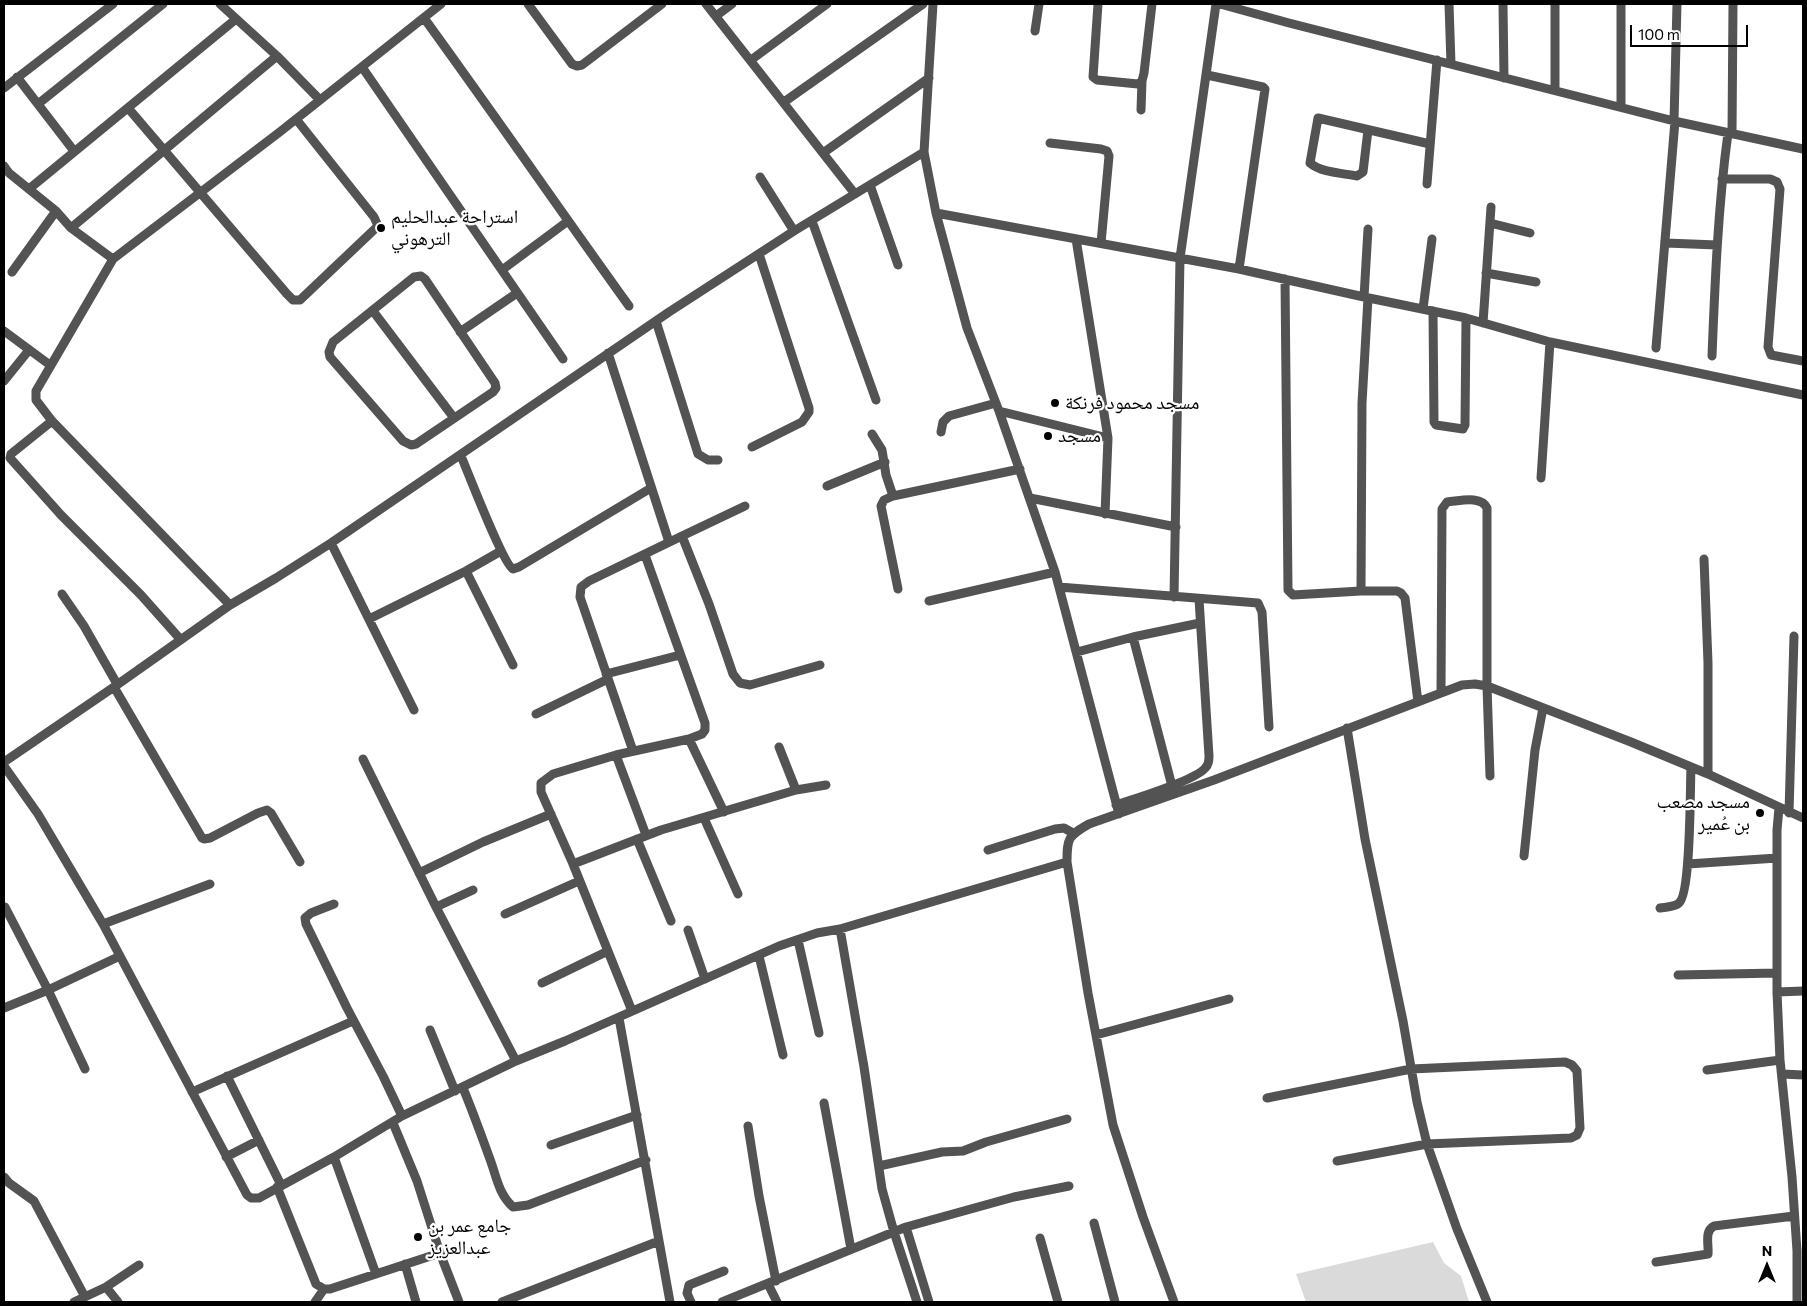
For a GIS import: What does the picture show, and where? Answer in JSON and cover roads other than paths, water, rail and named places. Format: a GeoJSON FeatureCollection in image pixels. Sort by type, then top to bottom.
{"type":"FeatureCollection","features":[{"type":"Feature","properties":{"kind":"street"},"geometry":{"type":"LineString","coordinates":[[4,88],[113,4]]}},
{"type":"Feature","properties":{"kind":"street"},"geometry":{"type":"LineString","coordinates":[[38,104],[163,4]]}},
{"type":"Feature","properties":{"kind":"street"},"geometry":{"type":"LineString","coordinates":[[220,4],[277,56],[320,100]]}},
{"type":"Feature","properties":{"kind":"street"},"geometry":{"type":"LineString","coordinates":[[230,605],[52,421],[36,400],[34,394],[113,260],[441,4]]}},
{"type":"Feature","properties":{"kind":"street"},"geometry":{"type":"LineString","coordinates":[[528,4],[572,64],[577,66],[582,65],[662,4]]}},
{"type":"Feature","properties":{"kind":"street"},"geometry":{"type":"LineString","coordinates":[[706,4],[855,194]]}},
{"type":"Feature","properties":{"kind":"street"},"geometry":{"type":"LineString","coordinates":[[716,16],[732,4]]}},
{"type":"Feature","properties":{"kind":"street"},"geometry":{"type":"LineString","coordinates":[[751,60],[827,4]]}},
{"type":"Feature","properties":{"kind":"street"},"geometry":{"type":"LineString","coordinates":[[784,102],[923,4]]}},
{"type":"Feature","properties":{"kind":"street"},"geometry":{"type":"LineString","coordinates":[[933,4],[924,152],[936,213],[968,328],[998,407],[1060,587],[1117,809]]}},
{"type":"Feature","properties":{"kind":"street"},"geometry":{"type":"LineString","coordinates":[[1035,31],[1039,4]]}},
{"type":"Feature","properties":{"kind":"street"},"geometry":{"type":"LineString","coordinates":[[1098,4],[1093,77],[1097,80],[1138,84],[1142,81]]}},
{"type":"Feature","properties":{"kind":"street"},"geometry":{"type":"LineString","coordinates":[[1141,110],[1142,81],[1152,4]]}},
{"type":"Feature","properties":{"kind":"street"},"geometry":{"type":"LineString","coordinates":[[1174,597],[1180,258],[1218,4],[1675,121],[1803,149]]}},
{"type":"Feature","properties":{"kind":"street"},"geometry":{"type":"LineString","coordinates":[[1449,4],[1450,64]]}},
{"type":"Feature","properties":{"kind":"street"},"geometry":{"type":"LineString","coordinates":[[1503,4],[1504,78]]}},
{"type":"Feature","properties":{"kind":"street"},"geometry":{"type":"LineString","coordinates":[[1554,90],[1555,4]]}},
{"type":"Feature","properties":{"kind":"street"},"geometry":{"type":"LineString","coordinates":[[1620,107],[1621,4]]}},
{"type":"Feature","properties":{"kind":"street"},"geometry":{"type":"LineString","coordinates":[[1656,348],[1675,121],[1677,4]]}},
{"type":"Feature","properties":{"kind":"street"},"geometry":{"type":"LineString","coordinates":[[1712,356],[1716,245],[1722,179],[1730,134],[1733,4]]}},
{"type":"Feature","properties":{"kind":"street"},"geometry":{"type":"LineString","coordinates":[[424,18],[505,129],[629,306]]}},
{"type":"Feature","properties":{"kind":"street"},"geometry":{"type":"LineString","coordinates":[[28,189],[236,19]]}},
{"type":"Feature","properties":{"kind":"street"},"geometry":{"type":"LineString","coordinates":[[71,228],[277,56]]}},
{"type":"Feature","properties":{"kind":"street"},"geometry":{"type":"LineString","coordinates":[[1427,184],[1437,60]]}},
{"type":"Feature","properties":{"kind":"street"},"geometry":{"type":"LineString","coordinates":[[362,67],[563,359]]}},
{"type":"Feature","properties":{"kind":"street"},"geometry":{"type":"LineString","coordinates":[[1206,75],[1265,89],[1239,269]]}},
{"type":"Feature","properties":{"kind":"street"},"geometry":{"type":"LineString","coordinates":[[17,77],[74,150]]}},
{"type":"Feature","properties":{"kind":"street"},"geometry":{"type":"LineString","coordinates":[[823,153],[929,78]]}},
{"type":"Feature","properties":{"kind":"street"},"geometry":{"type":"LineString","coordinates":[[128,108],[293,300],[300,300],[378,226],[374,217],[296,119]]}},
{"type":"Feature","properties":{"kind":"street"},"geometry":{"type":"LineString","coordinates":[[1368,130],[1363,172],[1360,175],[1330,171],[1310,163],[1318,118],[1430,144]]}},
{"type":"Feature","properties":{"kind":"street"},"geometry":{"type":"LineString","coordinates":[[1050,143],[1107,151],[1109,161],[1101,244]]}},
{"type":"Feature","properties":{"kind":"street"},"geometry":{"type":"LineString","coordinates":[[4,762],[230,605],[331,543],[656,321],[794,231],[924,152]]}},
{"type":"Feature","properties":{"kind":"street"},"geometry":{"type":"LineString","coordinates":[[4,166],[28,189],[56,211],[71,228],[113,260]]}},
{"type":"Feature","properties":{"kind":"street"},"geometry":{"type":"LineString","coordinates":[[760,177],[794,231]]}},
{"type":"Feature","properties":{"kind":"street"},"geometry":{"type":"LineString","coordinates":[[1722,179],[1770,179],[1777,182],[1780,189],[1768,347],[1771,355],[1803,362]]}},
{"type":"Feature","properties":{"kind":"street"},"geometry":{"type":"LineString","coordinates":[[870,185],[898,265]]}},
{"type":"Feature","properties":{"kind":"street"},"geometry":{"type":"LineString","coordinates":[[1483,323],[1491,207]]}},
{"type":"Feature","properties":{"kind":"street"},"geometry":{"type":"LineString","coordinates":[[12,272],[56,211]]}},
{"type":"Feature","properties":{"kind":"street"},"geometry":{"type":"LineString","coordinates":[[936,213],[1285,278],[1366,298],[1466,318],[1550,342],[1803,395]]}},
{"type":"Feature","properties":{"kind":"street"},"geometry":{"type":"LineString","coordinates":[[502,270],[568,221]]}},
{"type":"Feature","properties":{"kind":"street"},"geometry":{"type":"LineString","coordinates":[[812,221],[876,400]]}},
{"type":"Feature","properties":{"kind":"street"},"geometry":{"type":"LineString","coordinates":[[1490,224],[1530,233]]}},
{"type":"Feature","properties":{"kind":"street"},"geometry":{"type":"LineString","coordinates":[[1361,591],[1362,403],[1368,229]]}},
{"type":"Feature","properties":{"kind":"street"},"geometry":{"type":"LineString","coordinates":[[1076,238],[1108,438],[1105,514]]}},
{"type":"Feature","properties":{"kind":"street"},"geometry":{"type":"LineString","coordinates":[[1423,309],[1432,239]]}},
{"type":"Feature","properties":{"kind":"street"},"geometry":{"type":"LineString","coordinates":[[1666,243],[1716,245]]}},
{"type":"Feature","properties":{"kind":"street"},"geometry":{"type":"LineString","coordinates":[[752,447],[802,422],[809,408],[758,254]]}},
{"type":"Feature","properties":{"kind":"street"},"geometry":{"type":"LineString","coordinates":[[1486,274],[1536,282]]}},
{"type":"Feature","properties":{"kind":"street"},"geometry":{"type":"LineString","coordinates":[[421,276],[425,279],[460,332],[495,383],[496,388],[416,444],[406,444],[330,357],[329,352],[333,342],[414,277],[421,276]]}},
{"type":"Feature","properties":{"kind":"street"},"geometry":{"type":"LineString","coordinates":[[1285,278],[1288,590],[1293,595],[1361,591],[1397,591],[1401,593],[1405,598],[1418,702]]}},
{"type":"Feature","properties":{"kind":"street"},"geometry":{"type":"LineString","coordinates":[[460,332],[518,294]]}},
{"type":"Feature","properties":{"kind":"street"},"geometry":{"type":"LineString","coordinates":[[373,311],[454,418]]}},
{"type":"Feature","properties":{"kind":"street"},"geometry":{"type":"LineString","coordinates":[[1433,311],[1434,422],[1436,425],[1463,429],[1466,318]]}},
{"type":"Feature","properties":{"kind":"street"},"geometry":{"type":"LineString","coordinates":[[656,321],[698,454],[708,460],[718,460]]}},
{"type":"Feature","properties":{"kind":"street"},"geometry":{"type":"LineString","coordinates":[[4,331],[50,364]]}},
{"type":"Feature","properties":{"kind":"street"},"geometry":{"type":"LineString","coordinates":[[1541,478],[1550,342]]}},
{"type":"Feature","properties":{"kind":"street"},"geometry":{"type":"LineString","coordinates":[[4,381],[29,350]]}},
{"type":"Feature","properties":{"kind":"street"},"geometry":{"type":"LineString","coordinates":[[608,354],[669,542]]}},
{"type":"Feature","properties":{"kind":"street"},"geometry":{"type":"LineString","coordinates":[[941,432],[943,422],[949,416],[998,407],[1108,438]]}},
{"type":"Feature","properties":{"kind":"street"},"geometry":{"type":"LineString","coordinates":[[52,421],[11,454],[10,458],[61,515],[141,595],[180,640]]}},
{"type":"Feature","properties":{"kind":"street"},"geometry":{"type":"LineString","coordinates":[[872,434],[882,450],[886,475],[893,496]]}},
{"type":"Feature","properties":{"kind":"street"},"geometry":{"type":"LineString","coordinates":[[461,456],[501,551],[509,567],[513,569],[651,488]]}},
{"type":"Feature","properties":{"kind":"street"},"geometry":{"type":"LineString","coordinates":[[827,486],[885,462]]}},
{"type":"Feature","properties":{"kind":"street"},"geometry":{"type":"LineString","coordinates":[[898,589],[881,506],[884,500],[893,496],[1020,469]]}},
{"type":"Feature","properties":{"kind":"street"},"geometry":{"type":"LineString","coordinates":[[1030,498],[1176,527]]}},
{"type":"Feature","properties":{"kind":"street"},"geometry":{"type":"LineString","coordinates":[[1441,693],[1442,509],[1447,502],[1478,500],[1485,503],[1487,508],[1487,686],[1490,776]]}},
{"type":"Feature","properties":{"kind":"street"},"geometry":{"type":"LineString","coordinates":[[633,751],[580,597],[581,587],[589,581],[745,506]]}},
{"type":"Feature","properties":{"kind":"street"},"geometry":{"type":"LineString","coordinates":[[682,536],[709,604],[733,674],[740,683],[750,685],[820,665]]}},
{"type":"Feature","properties":{"kind":"street"},"geometry":{"type":"LineString","coordinates":[[331,543],[414,710]]}},
{"type":"Feature","properties":{"kind":"street"},"geometry":{"type":"LineString","coordinates":[[369,619],[466,571],[501,551]]}},
{"type":"Feature","properties":{"kind":"street"},"geometry":{"type":"LineString","coordinates":[[632,1011],[573,864],[541,792],[541,783],[545,778],[553,774],[616,755],[689,739],[702,734],[705,730],[705,723],[645,555]]}},
{"type":"Feature","properties":{"kind":"street"},"geometry":{"type":"LineString","coordinates":[[1704,559],[1708,663],[1708,774]]}},
{"type":"Feature","properties":{"kind":"street"},"geometry":{"type":"LineString","coordinates":[[466,571],[513,665]]}},
{"type":"Feature","properties":{"kind":"street"},"geometry":{"type":"LineString","coordinates":[[929,601],[1055,572]]}},
{"type":"Feature","properties":{"kind":"street"},"geometry":{"type":"LineString","coordinates":[[1060,587],[1256,602],[1260,605],[1262,612],[1269,727]]}},
{"type":"Feature","properties":{"kind":"street"},"geometry":{"type":"LineString","coordinates":[[62,594],[80,619],[115,686],[202,838],[210,838],[258,812],[267,810],[271,813],[300,862]]}},
{"type":"Feature","properties":{"kind":"street"},"geometry":{"type":"LineString","coordinates":[[1174,1302],[1143,1217],[1113,1124],[1067,862],[1067,844],[1073,833],[1088,824],[1117,809],[1172,786],[1201,772],[1207,767],[1209,756],[1199,599]]}},
{"type":"Feature","properties":{"kind":"street"},"geometry":{"type":"LineString","coordinates":[[1077,652],[1200,622]]}},
{"type":"Feature","properties":{"kind":"street"},"geometry":{"type":"LineString","coordinates":[[1789,812],[1794,636]]}},
{"type":"Feature","properties":{"kind":"street"},"geometry":{"type":"LineString","coordinates":[[1134,637],[1172,786]]}},
{"type":"Feature","properties":{"kind":"street"},"geometry":{"type":"LineString","coordinates":[[536,714],[607,677],[680,655]]}},
{"type":"Feature","properties":{"kind":"street"},"geometry":{"type":"LineString","coordinates":[[1117,809],[1214,780],[1462,685],[1475,684],[1487,686],[1691,767],[1803,818]]}},
{"type":"Feature","properties":{"kind":"street"},"geometry":{"type":"LineString","coordinates":[[1524,856],[1534,759],[1543,708]]}},
{"type":"Feature","properties":{"kind":"street"},"geometry":{"type":"LineString","coordinates":[[1347,728],[1365,839],[1427,1144],[1457,1229],[1487,1302]]}},
{"type":"Feature","properties":{"kind":"street"},"geometry":{"type":"LineString","coordinates":[[689,739],[724,812]]}},
{"type":"Feature","properties":{"kind":"street"},"geometry":{"type":"LineString","coordinates":[[779,747],[796,790]]}},
{"type":"Feature","properties":{"kind":"street"},"geometry":{"type":"LineString","coordinates":[[616,755],[646,835]]}},
{"type":"Feature","properties":{"kind":"street"},"geometry":{"type":"LineString","coordinates":[[363,759],[436,907],[516,1061]]}},
{"type":"Feature","properties":{"kind":"street"},"geometry":{"type":"LineString","coordinates":[[4,766],[38,814],[103,924],[246,1196],[251,1198],[259,1198],[334,1157],[402,1116],[516,1061],[619,1018],[779,946],[817,933],[840,929],[1067,862]]}},
{"type":"Feature","properties":{"kind":"street"},"geometry":{"type":"LineString","coordinates":[[1660,908],[1677,905],[1682,898],[1688,864],[1691,767]]}},
{"type":"Feature","properties":{"kind":"street"},"geometry":{"type":"LineString","coordinates":[[573,864],[646,835],[796,790],[826,785]]}},
{"type":"Feature","properties":{"kind":"street"},"geometry":{"type":"LineString","coordinates":[[1779,808],[1777,992],[1780,1060],[1792,1177],[1797,1251],[1797,1302]]}},
{"type":"Feature","properties":{"kind":"street"},"geometry":{"type":"LineString","coordinates":[[419,873],[483,842],[551,814]]}},
{"type":"Feature","properties":{"kind":"street"},"geometry":{"type":"LineString","coordinates":[[704,818],[738,894]]}},
{"type":"Feature","properties":{"kind":"street"},"geometry":{"type":"LineString","coordinates":[[988,850],[1055,829],[1064,828],[1073,833]]}},
{"type":"Feature","properties":{"kind":"street"},"geometry":{"type":"LineString","coordinates":[[637,839],[671,921]]}},
{"type":"Feature","properties":{"kind":"street"},"geometry":{"type":"LineString","coordinates":[[1688,864],[1777,858]]}},
{"type":"Feature","properties":{"kind":"street"},"geometry":{"type":"LineString","coordinates":[[505,914],[579,881]]}},
{"type":"Feature","properties":{"kind":"street"},"geometry":{"type":"LineString","coordinates":[[103,924],[210,884]]}},
{"type":"Feature","properties":{"kind":"street"},"geometry":{"type":"LineString","coordinates":[[436,907],[474,890]]}},
{"type":"Feature","properties":{"kind":"street"},"geometry":{"type":"LineString","coordinates":[[334,904],[311,913],[305,918],[306,924],[402,1116]]}},
{"type":"Feature","properties":{"kind":"street"},"geometry":{"type":"LineString","coordinates":[[5,907],[48,990],[85,1069]]}},
{"type":"Feature","properties":{"kind":"street"},"geometry":{"type":"LineString","coordinates":[[840,929],[864,1067],[882,1189],[917,1302]]}},
{"type":"Feature","properties":{"kind":"street"},"geometry":{"type":"LineString","coordinates":[[688,930],[705,979]]}},
{"type":"Feature","properties":{"kind":"street"},"geometry":{"type":"LineString","coordinates":[[798,940],[819,1033]]}},
{"type":"Feature","properties":{"kind":"street"},"geometry":{"type":"LineString","coordinates":[[542,983],[608,951]]}},
{"type":"Feature","properties":{"kind":"street"},"geometry":{"type":"LineString","coordinates":[[4,1008],[48,990],[120,956]]}},
{"type":"Feature","properties":{"kind":"street"},"geometry":{"type":"LineString","coordinates":[[759,956],[783,1054]]}},
{"type":"Feature","properties":{"kind":"street"},"geometry":{"type":"LineString","coordinates":[[1678,975],[1777,973]]}},
{"type":"Feature","properties":{"kind":"street"},"geometry":{"type":"LineString","coordinates":[[1777,992],[1803,991]]}},
{"type":"Feature","properties":{"kind":"street"},"geometry":{"type":"LineString","coordinates":[[1096,1034],[1229,999]]}},
{"type":"Feature","properties":{"kind":"street"},"geometry":{"type":"LineString","coordinates":[[619,1018],[670,1302]]}},
{"type":"Feature","properties":{"kind":"street"},"geometry":{"type":"LineString","coordinates":[[192,1092],[353,1021]]}},
{"type":"Feature","properties":{"kind":"street"},"geometry":{"type":"LineString","coordinates":[[430,1030],[492,1165],[498,1185],[505,1199],[512,1207],[528,1205],[646,1160]]}},
{"type":"Feature","properties":{"kind":"street"},"geometry":{"type":"LineString","coordinates":[[1707,1070],[1780,1060]]}},
{"type":"Feature","properties":{"kind":"street"},"geometry":{"type":"LineString","coordinates":[[1267,1098],[1411,1069],[1566,1062],[1577,1071],[1580,1128],[1577,1134],[1571,1138],[1427,1144],[1337,1161]]}},
{"type":"Feature","properties":{"kind":"street"},"geometry":{"type":"LineString","coordinates":[[1782,1074],[1803,1076]]}},
{"type":"Feature","properties":{"kind":"street"},"geometry":{"type":"LineString","coordinates":[[227,1076],[259,1140],[279,1186],[316,1284],[324,1289],[330,1289],[440,1253]]}},
{"type":"Feature","properties":{"kind":"street"},"geometry":{"type":"LineString","coordinates":[[824,1103],[851,1248]]}},
{"type":"Feature","properties":{"kind":"street"},"geometry":{"type":"LineString","coordinates":[[551,1145],[637,1115]]}},
{"type":"Feature","properties":{"kind":"street"},"geometry":{"type":"LineString","coordinates":[[879,1166],[942,1152],[963,1151],[1068,1119]]}},
{"type":"Feature","properties":{"kind":"street"},"geometry":{"type":"LineString","coordinates":[[392,1123],[417,1181],[440,1253],[459,1302]]}},
{"type":"Feature","properties":{"kind":"street"},"geometry":{"type":"LineString","coordinates":[[748,1126],[772,1283],[777,1302]]}},
{"type":"Feature","properties":{"kind":"street"},"geometry":{"type":"LineString","coordinates":[[226,1157],[259,1140]]}},
{"type":"Feature","properties":{"kind":"street"},"geometry":{"type":"LineString","coordinates":[[334,1157],[376,1274]]}},
{"type":"Feature","properties":{"kind":"street"},"geometry":{"type":"LineString","coordinates":[[4,1177],[34,1201],[85,1297]]}},
{"type":"Feature","properties":{"kind":"street"},"geometry":{"type":"LineString","coordinates":[[722,1302],[906,1227],[1014,1197],[1068,1186]]}},
{"type":"Feature","properties":{"kind":"street"},"geometry":{"type":"LineString","coordinates":[[1656,1262],[1708,1254],[1708,1231],[1714,1226],[1794,1216]]}},
{"type":"Feature","properties":{"kind":"street"},"geometry":{"type":"LineString","coordinates":[[1094,1223],[1115,1302]]}},
{"type":"Feature","properties":{"kind":"street"},"geometry":{"type":"LineString","coordinates":[[906,1227],[929,1302]]}},
{"type":"Feature","properties":{"kind":"street"},"geometry":{"type":"LineString","coordinates":[[1040,1238],[1058,1302]]}},
{"type":"Feature","properties":{"kind":"street"},"geometry":{"type":"LineString","coordinates":[[502,1302],[659,1241]]}},
{"type":"Feature","properties":{"kind":"street"},"geometry":{"type":"LineString","coordinates":[[405,1264],[416,1302]]}},
{"type":"Feature","properties":{"kind":"street"},"geometry":{"type":"LineString","coordinates":[[74,1302],[106,1287],[139,1265]]}},
{"type":"Feature","properties":{"kind":"street"},"geometry":{"type":"LineString","coordinates":[[691,1302],[687,1293],[689,1285],[724,1271]]}},
{"type":"Feature","properties":{"kind":"street"},"geometry":{"type":"LineString","coordinates":[[106,1287],[118,1302]]}},
{"type":"Feature","properties":{"kind":"street"},"geometry":{"type":"LineString","coordinates":[[315,1302],[324,1289]]}},
{"type":"Feature","properties":{"kind":"place","name":"استراحة عبدالحليم الترهوني"},"geometry":{"type":"Point","coordinates":[381,228]}},
{"type":"Feature","properties":{"kind":"place","name":"مسجد محمود فرنكة"},"geometry":{"type":"Point","coordinates":[1055,403]}},
{"type":"Feature","properties":{"kind":"place","name":"مسجد"},"geometry":{"type":"Point","coordinates":[1048,436]}},
{"type":"Feature","properties":{"kind":"place","name":"مسجد مصعب بن عُمير"},"geometry":{"type":"Point","coordinates":[1760,813]}},
{"type":"Feature","properties":{"kind":"place","name":"جامع عمر بن عبدالعزيز"},"geometry":{"type":"Point","coordinates":[418,1237]}}]}
